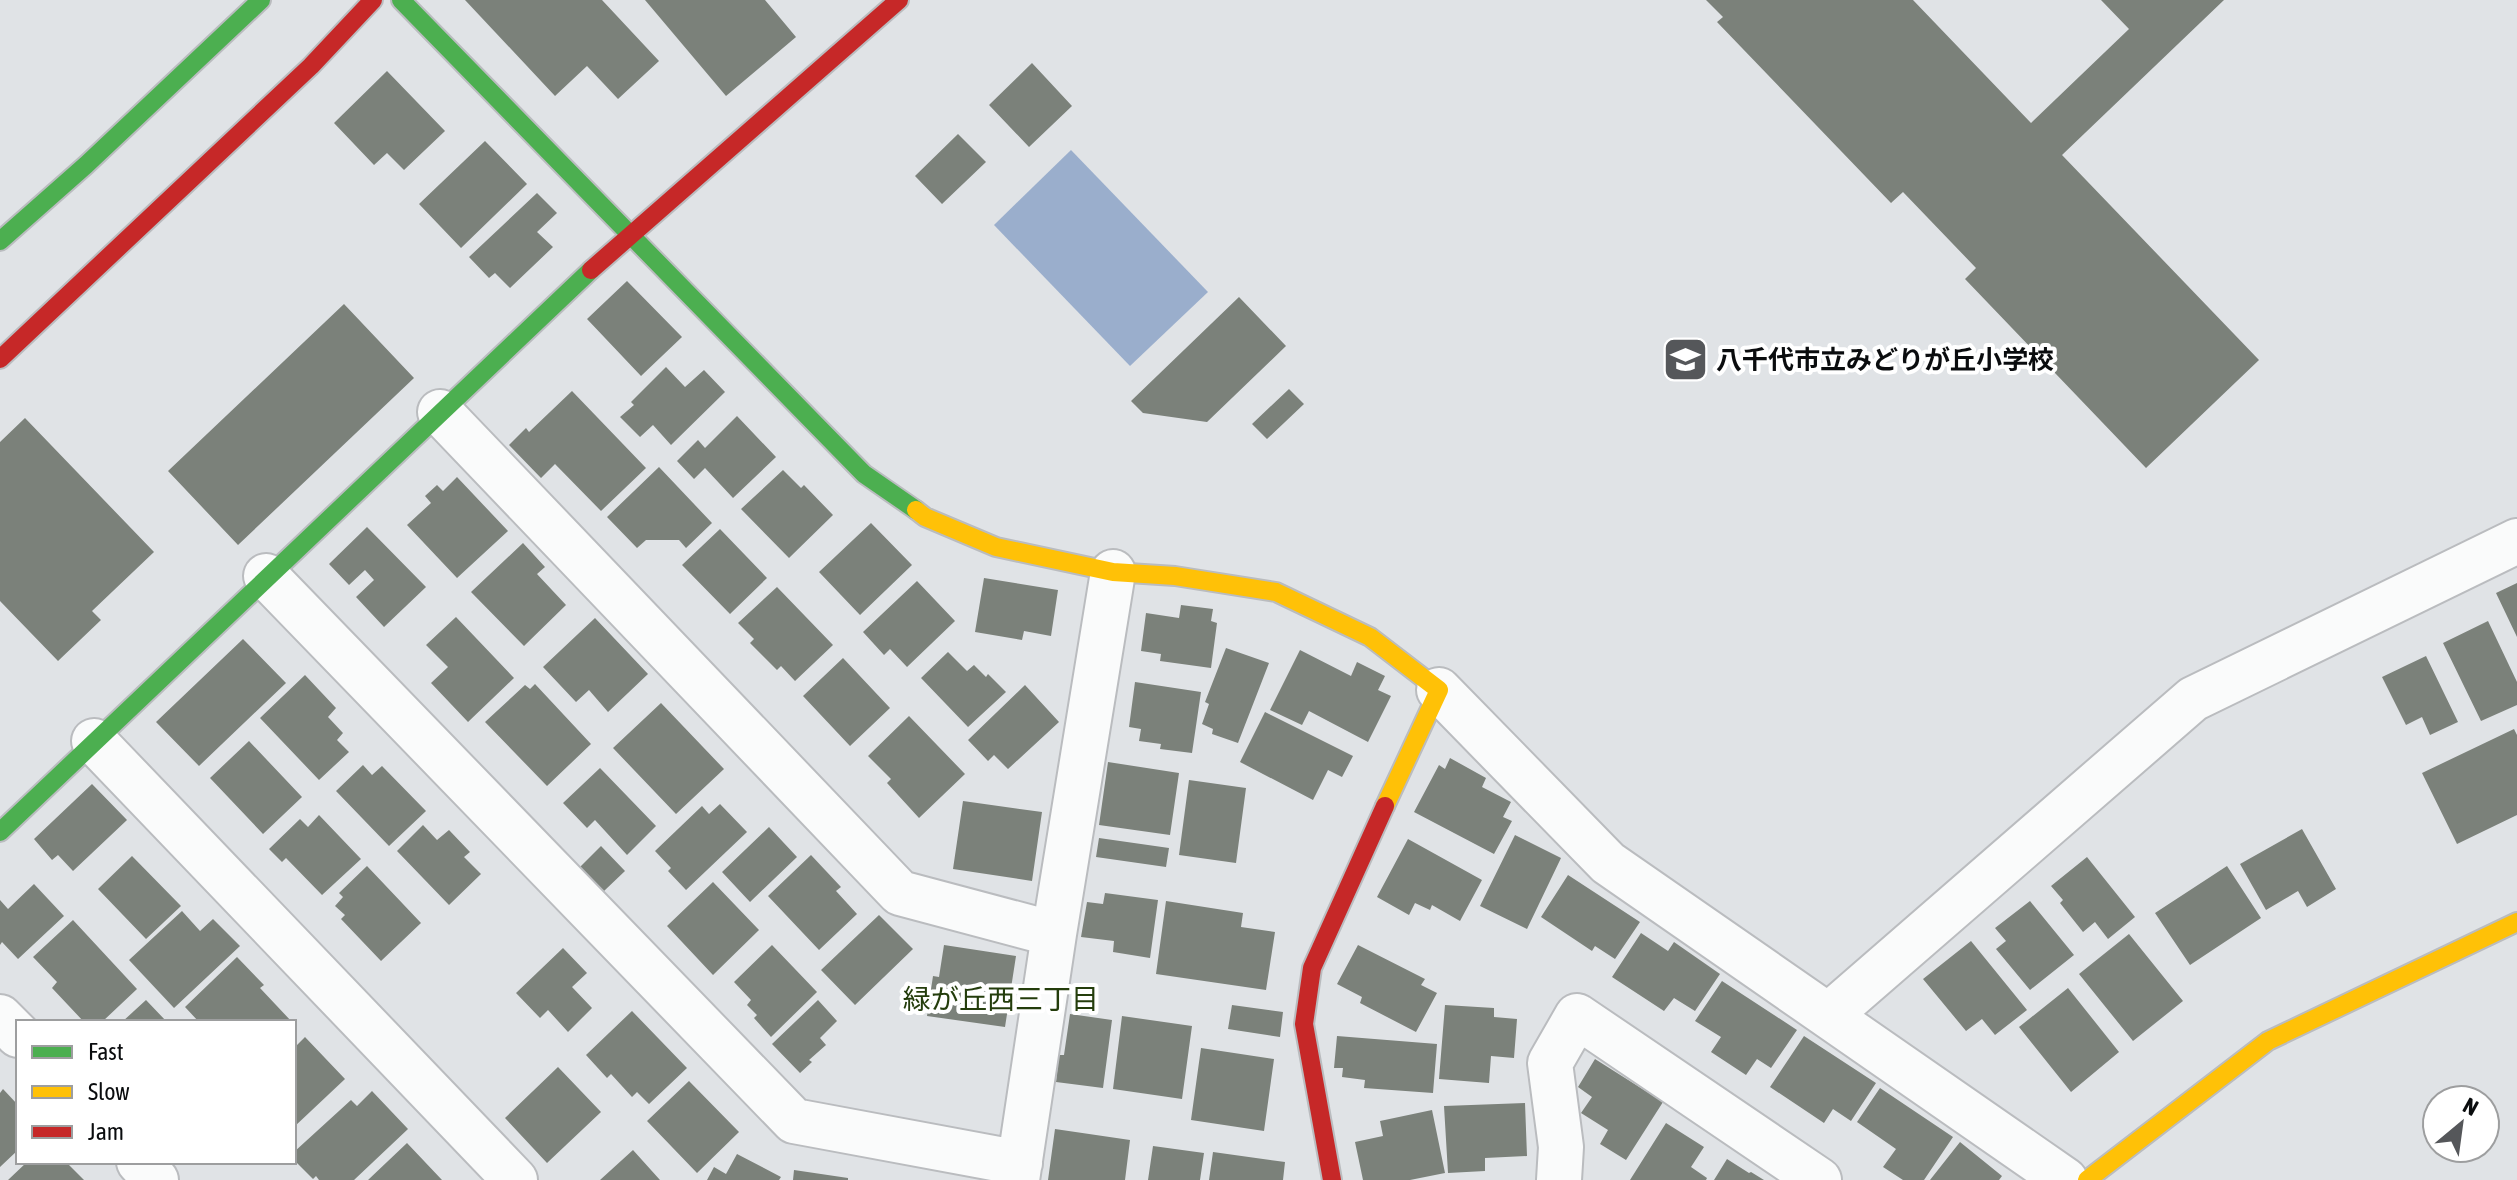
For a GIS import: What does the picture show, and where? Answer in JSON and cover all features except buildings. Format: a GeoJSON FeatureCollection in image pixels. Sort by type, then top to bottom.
{"type":"FeatureCollection","features":[{"type":"Feature","properties":{"kind":"street"},"geometry":{"type":"LineString","coordinates":[[0,241],[86,165],[261,0]]}},
{"type":"Feature","properties":{"kind":"street"},"geometry":{"type":"LineString","coordinates":[[0,359],[311,66],[373,0]]}},
{"type":"Feature","properties":{"kind":"street"},"geometry":{"type":"LineString","coordinates":[[401,0],[864,474],[925,517],[996,547],[1113,572],[1175,576],[1276,592],[1370,637],[1439,690],[1608,863],[2065,1180]]}},
{"type":"Feature","properties":{"kind":"street"},"geometry":{"type":"LineString","coordinates":[[0,832],[266,576],[630,234],[899,0]]}},
{"type":"Feature","properties":{"kind":"street"},"geometry":{"type":"LineString","coordinates":[[440,412],[900,893],[1054,934]]}},
{"type":"Feature","properties":{"kind":"street"},"geometry":{"type":"LineString","coordinates":[[1829,1015],[2193,699],[2517,541]]}},
{"type":"Feature","properties":{"kind":"street"},"geometry":{"type":"LineString","coordinates":[[266,576],[794,1121],[1018,1171],[1113,572]]}},
{"type":"Feature","properties":{"kind":"street"},"geometry":{"type":"LineString","coordinates":[[1332,1180],[1304,1024],[1312,968],[1439,690]]}},
{"type":"Feature","properties":{"kind":"street"},"geometry":{"type":"LineString","coordinates":[[94,741],[515,1180]]}},
{"type":"Feature","properties":{"kind":"street"},"geometry":{"type":"LineString","coordinates":[[2087,1180],[2268,1041],[2517,922]]}},
{"type":"Feature","properties":{"kind":"street"},"geometry":{"type":"LineString","coordinates":[[1559,1180],[1561,1147],[1550,1063],[1577,1016],[1819,1180]]}},
{"type":"Feature","properties":{"kind":"street"},"geometry":{"type":"LineString","coordinates":[[0,1017],[16,1033]]}},
{"type":"Feature","properties":{"kind":"street"},"geometry":{"type":"LineString","coordinates":[[141,1164],[156,1180]]}},
{"type":"Feature","properties":{"kind":"water"},"geometry":{"type":"Polygon","coordinates":[[[1071,150],[1208,292],[1130,366],[994,225],[1071,150]]]}},
{"type":"Feature","properties":{"kind":"traffic: fast"},"geometry":{"type":"LineString","coordinates":[[0,241],[86,165],[261,0]]}},
{"type":"Feature","properties":{"kind":"traffic: fast"},"geometry":{"type":"LineString","coordinates":[[401,0],[864,474],[916,510]]}},
{"type":"Feature","properties":{"kind":"traffic: fast"},"geometry":{"type":"LineString","coordinates":[[0,832],[591,270]]}},
{"type":"Feature","properties":{"kind":"traffic: slow"},"geometry":{"type":"LineString","coordinates":[[916,510],[925,517],[996,547],[1113,572],[1175,576],[1276,592],[1370,637],[1439,690],[1385,806]]}},
{"type":"Feature","properties":{"kind":"traffic: slow"},"geometry":{"type":"LineString","coordinates":[[2087,1180],[2268,1041],[2517,922]]}},
{"type":"Feature","properties":{"kind":"traffic: jam"},"geometry":{"type":"LineString","coordinates":[[0,359],[311,66],[373,0]]}},
{"type":"Feature","properties":{"kind":"traffic: jam"},"geometry":{"type":"LineString","coordinates":[[591,270],[899,0]]}},
{"type":"Feature","properties":{"kind":"traffic: jam"},"geometry":{"type":"LineString","coordinates":[[1332,1180],[1304,1024],[1312,968],[1385,806]]}},
{"type":"Feature","properties":{"kind":"place","name":"八千代市立みどりが丘小学校"},"geometry":{"type":"Point","coordinates":[1685,360]}},
{"type":"Feature","properties":{"kind":"district","name":"緑が丘西三丁目"},"geometry":{"type":"Point","coordinates":[1001,999]}}]}
